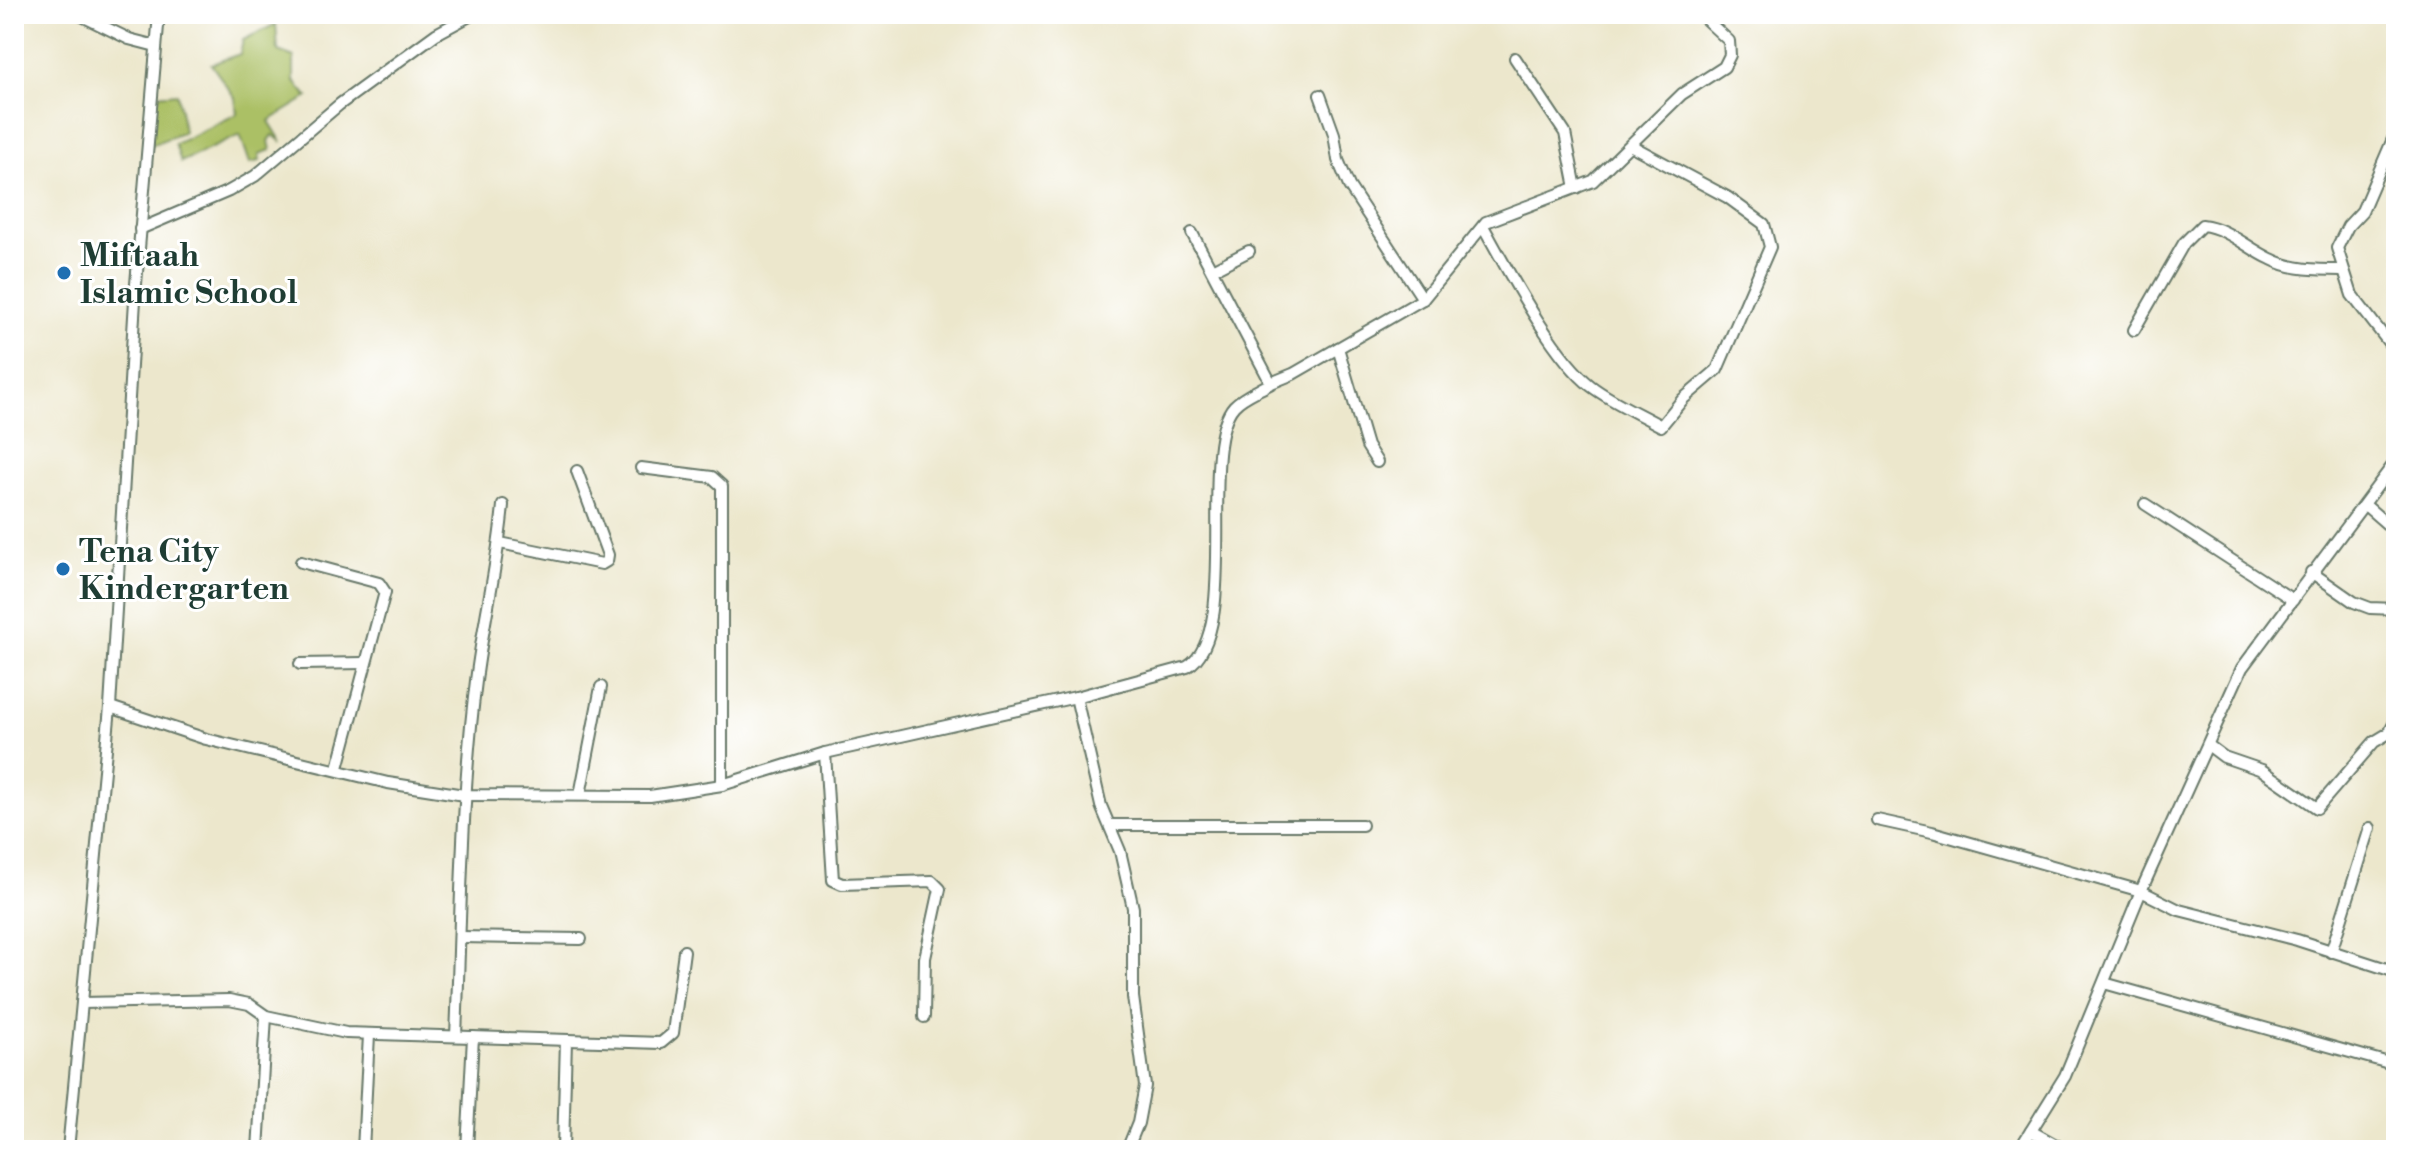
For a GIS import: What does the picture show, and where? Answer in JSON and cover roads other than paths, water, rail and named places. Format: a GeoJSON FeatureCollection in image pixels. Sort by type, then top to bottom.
{"type":"FeatureCollection","features":[{"type":"Feature","properties":{"kind":"street"},"geometry":{"type":"LineString","coordinates":[[78,14],[129,39],[156,46]]}},
{"type":"Feature","properties":{"kind":"street"},"geometry":{"type":"LineString","coordinates":[[68,1150],[110,707],[140,229],[159,14]]}},
{"type":"Feature","properties":{"kind":"street"},"geometry":{"type":"LineString","coordinates":[[140,229],[229,191],[255,176],[340,104],[436,34],[473,14]]}},
{"type":"Feature","properties":{"kind":"street"},"geometry":{"type":"LineString","coordinates":[[110,707],[219,742],[338,768],[388,783],[464,795],[650,796],[722,785],[825,753],[1076,697],[1187,667],[1202,655],[1212,614],[1219,551],[1219,484],[1226,423],[1235,404],[1423,299],[1483,226],[1593,181],[1682,94],[1724,67],[1729,60],[1729,41],[1700,14]]}},
{"type":"Feature","properties":{"kind":"street"},"geometry":{"type":"LineString","coordinates":[[1515,58],[1565,133],[1576,188]]}},
{"type":"Feature","properties":{"kind":"street"},"geometry":{"type":"LineString","coordinates":[[1320,95],[1334,134],[1338,160],[1349,186],[1423,299]]}},
{"type":"Feature","properties":{"kind":"street"},"geometry":{"type":"LineString","coordinates":[[2396,132],[2362,211],[2337,248],[2341,270],[2352,295],[2396,352]]}},
{"type":"Feature","properties":{"kind":"street"},"geometry":{"type":"LineString","coordinates":[[1483,226],[1545,330],[1582,377],[1618,403],[1661,426],[1683,399],[1717,370],[1770,247],[1764,224],[1727,197],[1632,146]]}},
{"type":"Feature","properties":{"kind":"street"},"geometry":{"type":"LineString","coordinates":[[2134,330],[2184,243],[2202,225],[2221,228],[2273,261],[2316,270],[2341,270]]}},
{"type":"Feature","properties":{"kind":"street"},"geometry":{"type":"LineString","coordinates":[[1192,233],[1271,383]]}},
{"type":"Feature","properties":{"kind":"street"},"geometry":{"type":"LineString","coordinates":[[1212,270],[1249,251]]}},
{"type":"Feature","properties":{"kind":"street"},"geometry":{"type":"LineString","coordinates":[[1338,348],[1367,446],[1377,462]]}},
{"type":"Feature","properties":{"kind":"street"},"geometry":{"type":"LineString","coordinates":[[2019,1150],[2065,1076],[2141,891],[2242,668],[2396,461]]}},
{"type":"Feature","properties":{"kind":"street"},"geometry":{"type":"LineString","coordinates":[[641,468],[712,477],[722,486],[722,785]]}},
{"type":"Feature","properties":{"kind":"street"},"geometry":{"type":"LineString","coordinates":[[500,543],[602,564],[607,561],[608,555],[577,471]]}},
{"type":"Feature","properties":{"kind":"street"},"geometry":{"type":"LineString","coordinates":[[2145,504],[2293,600]]}},
{"type":"Feature","properties":{"kind":"street"},"geometry":{"type":"LineString","coordinates":[[456,1036],[464,795],[476,678],[500,543],[503,505]]}},
{"type":"Feature","properties":{"kind":"street"},"geometry":{"type":"LineString","coordinates":[[2365,505],[2396,532]]}},
{"type":"Feature","properties":{"kind":"street"},"geometry":{"type":"LineString","coordinates":[[301,562],[383,585],[382,610],[364,663],[338,768]]}},
{"type":"Feature","properties":{"kind":"street"},"geometry":{"type":"LineString","coordinates":[[2311,572],[2354,602],[2370,608],[2396,609]]}},
{"type":"Feature","properties":{"kind":"street"},"geometry":{"type":"LineString","coordinates":[[300,664],[364,663]]}},
{"type":"Feature","properties":{"kind":"street"},"geometry":{"type":"LineString","coordinates":[[580,795],[601,687]]}},
{"type":"Feature","properties":{"kind":"street"},"geometry":{"type":"LineString","coordinates":[[1076,697],[1101,806],[1128,874],[1133,908],[1133,997],[1145,1086],[1138,1123],[1127,1150]]}},
{"type":"Feature","properties":{"kind":"street"},"geometry":{"type":"LineString","coordinates":[[2208,745],[2224,757],[2262,770],[2317,808],[2374,742],[2389,733],[2396,720]]}},
{"type":"Feature","properties":{"kind":"street"},"geometry":{"type":"LineString","coordinates":[[825,753],[833,880],[842,884],[932,881],[940,889],[925,958],[924,1017]]}},
{"type":"Feature","properties":{"kind":"street"},"geometry":{"type":"LineString","coordinates":[[1877,820],[1932,832],[2141,891],[2179,910],[2297,940],[2396,972]]}},
{"type":"Feature","properties":{"kind":"street"},"geometry":{"type":"LineString","coordinates":[[1111,825],[1362,825]]}},
{"type":"Feature","properties":{"kind":"street"},"geometry":{"type":"LineString","coordinates":[[2331,952],[2370,828]]}},
{"type":"Feature","properties":{"kind":"street"},"geometry":{"type":"LineString","coordinates":[[460,937],[581,939]]}},
{"type":"Feature","properties":{"kind":"street"},"geometry":{"type":"LineString","coordinates":[[82,1003],[229,1000],[249,1004],[266,1016],[369,1035],[667,1041],[673,1033],[684,951]]}},
{"type":"Feature","properties":{"kind":"street"},"geometry":{"type":"LineString","coordinates":[[2104,983],[2396,1065]]}},
{"type":"Feature","properties":{"kind":"street"},"geometry":{"type":"LineString","coordinates":[[258,1150],[266,1016]]}},
{"type":"Feature","properties":{"kind":"street"},"geometry":{"type":"LineString","coordinates":[[363,1150],[369,1035]]}},
{"type":"Feature","properties":{"kind":"street"},"geometry":{"type":"LineString","coordinates":[[467,1150],[473,1037]]}},
{"type":"Feature","properties":{"kind":"street"},"geometry":{"type":"LineString","coordinates":[[563,1150],[566,1040]]}},
{"type":"Feature","properties":{"kind":"street"},"geometry":{"type":"LineString","coordinates":[[2031,1131],[2065,1150]]}},
{"type":"Feature","properties":{"kind":"place","name":"Miftaah Islamic School"},"geometry":{"type":"Point","coordinates":[64,273]}},
{"type":"Feature","properties":{"kind":"place","name":"Tena City Kindergarten"},"geometry":{"type":"Point","coordinates":[63,569]}}]}
